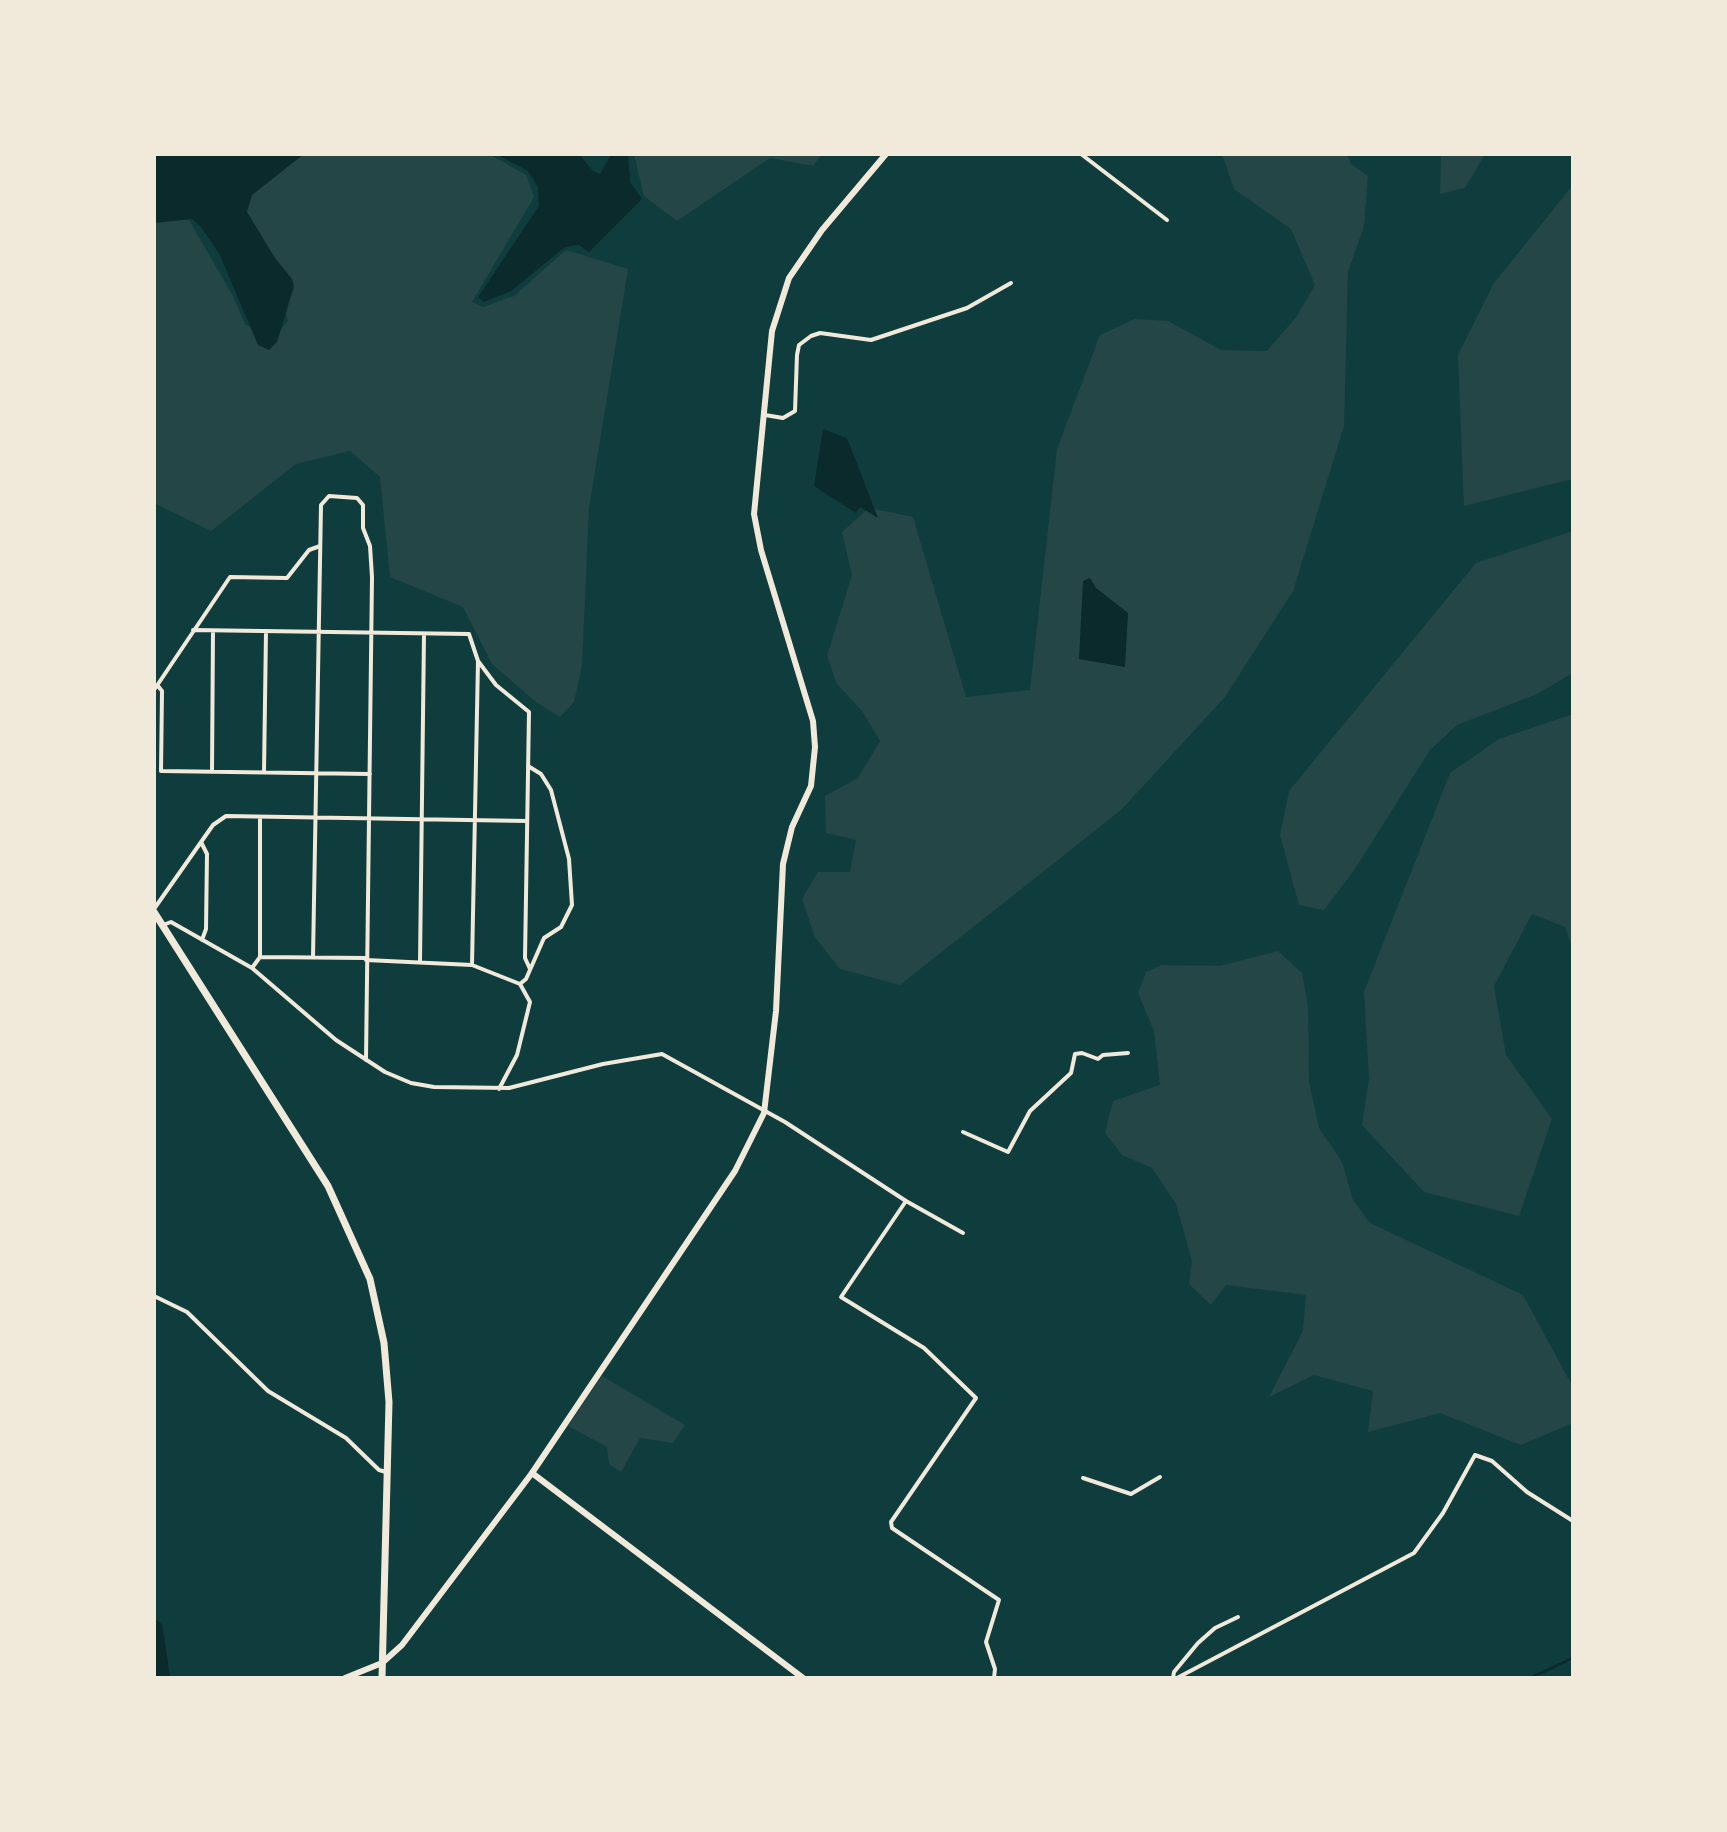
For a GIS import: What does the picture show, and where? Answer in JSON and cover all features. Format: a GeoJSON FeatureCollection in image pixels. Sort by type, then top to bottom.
{"type":"FeatureCollection","features":[{"type":"Feature","properties":{"kind":"highway"},"geometry":{"type":"LineString","coordinates":[[154,910],[328,1186],[359,1248],[384,1343],[389,1402],[382,1678]]}},
{"type":"Feature","properties":{"kind":"main road"},"geometry":{"type":"LineString","coordinates":[[345,1678],[382,1663],[402,1645],[532,1473],[735,1171],[764,1113],[776,1011],[783,864],[792,827],[811,786],[815,747],[813,721],[756,531],[755,505],[772,331],[789,278],[822,230],[886,154]]}},
{"type":"Feature","properties":{"kind":"main road"},"geometry":{"type":"LineString","coordinates":[[532,1473],[803,1678]]}},
{"type":"Feature","properties":{"kind":"street"},"geometry":{"type":"LineString","coordinates":[[1081,154],[1167,220]]}},
{"type":"Feature","properties":{"kind":"street"},"geometry":{"type":"LineString","coordinates":[[765,415],[783,418],[795,411],[799,345],[811,336],[820,333],[871,340],[967,308],[1011,283]]}},
{"type":"Feature","properties":{"kind":"street"},"geometry":{"type":"LineString","coordinates":[[313,957],[321,505],[329,496],[357,498],[363,505],[363,528],[370,546],[366,1060]]}},
{"type":"Feature","properties":{"kind":"street"},"geometry":{"type":"LineString","coordinates":[[320,546],[309,550],[287,578],[230,577],[156,688],[162,691],[161,771],[370,774]]}},
{"type":"Feature","properties":{"kind":"street"},"geometry":{"type":"LineString","coordinates":[[193,630],[469,634],[478,661],[502,691],[529,712],[525,958],[530,969]]}},
{"type":"Feature","properties":{"kind":"street"},"geometry":{"type":"LineString","coordinates":[[212,772],[213,630]]}},
{"type":"Feature","properties":{"kind":"street"},"geometry":{"type":"LineString","coordinates":[[264,772],[266,631]]}},
{"type":"Feature","properties":{"kind":"street"},"geometry":{"type":"LineString","coordinates":[[420,962],[424,634]]}},
{"type":"Feature","properties":{"kind":"street"},"geometry":{"type":"LineString","coordinates":[[472,965],[478,661]]}},
{"type":"Feature","properties":{"kind":"street"},"geometry":{"type":"LineString","coordinates":[[520,984],[544,938],[561,927],[569,916],[572,884],[565,838],[551,790],[541,774],[528,765]]}},
{"type":"Feature","properties":{"kind":"street"},"geometry":{"type":"LineString","coordinates":[[252,968],[260,957],[260,817]]}},
{"type":"Feature","properties":{"kind":"street"},"geometry":{"type":"LineString","coordinates":[[154,910],[219,819],[527,821]]}},
{"type":"Feature","properties":{"kind":"street"},"geometry":{"type":"LineString","coordinates":[[201,842],[207,854],[206,929],[202,940]]}},
{"type":"Feature","properties":{"kind":"street"},"geometry":{"type":"LineString","coordinates":[[163,925],[171,922],[252,968],[336,1040],[366,1060],[411,1083],[434,1087],[499,1089],[662,1054],[785,1122],[906,1201],[963,1233]]}},
{"type":"Feature","properties":{"kind":"street"},"geometry":{"type":"LineString","coordinates":[[260,957],[472,965],[520,984],[530,1002],[517,1055],[499,1089]]}},
{"type":"Feature","properties":{"kind":"street"},"geometry":{"type":"LineString","coordinates":[[963,1132],[1008,1152],[1030,1111],[1071,1073],[1075,1054],[1082,1053],[1098,1059],[1103,1055],[1128,1053]]}},
{"type":"Feature","properties":{"kind":"street"},"geometry":{"type":"LineString","coordinates":[[906,1201],[841,1297],[924,1348],[976,1398],[891,1522],[892,1528],[999,1600],[986,1642],[995,1669],[994,1678]]}},
{"type":"Feature","properties":{"kind":"street"},"geometry":{"type":"LineString","coordinates":[[154,1296],[187,1312],[268,1391],[346,1438],[379,1470],[386,1472]]}},
{"type":"Feature","properties":{"kind":"street"},"geometry":{"type":"LineString","coordinates":[[1238,1617],[1215,1628],[1198,1643],[1174,1672],[1175,1678],[1414,1553],[1443,1513],[1475,1455],[1492,1461],[1527,1492],[1573,1521]]}},
{"type":"Feature","properties":{"kind":"street"},"geometry":{"type":"LineString","coordinates":[[1083,1478],[1131,1494],[1160,1477]]}},
{"type":"Feature","properties":{"kind":"shaded area"},"geometry":{"type":"Polygon","coordinates":[[[279,154],[489,154],[526,175],[534,197],[472,302],[483,307],[514,296],[566,250],[628,269],[589,508],[582,666],[574,702],[560,717],[536,702],[492,664],[463,607],[390,577],[380,477],[350,451],[296,464],[211,531],[154,503],[154,212],[189,220],[233,296],[245,324],[259,332],[276,335],[288,321],[276,272],[234,206],[279,154]]]}},
{"type":"Feature","properties":{"kind":"shaded area"},"geometry":{"type":"Polygon","coordinates":[[[304,154],[252,195],[247,212],[294,286],[277,342],[269,350],[258,345],[219,253],[201,227],[192,219],[154,223],[154,155],[304,154]]]}},
{"type":"Feature","properties":{"kind":"shaded area"},"geometry":{"type":"Polygon","coordinates":[[[496,154],[579,154],[593,171],[600,174],[611,154],[628,154],[630,182],[642,199],[589,252],[579,245],[565,247],[511,291],[484,302],[478,297],[539,206],[538,187],[528,171],[496,154]]]}},
{"type":"Feature","properties":{"kind":"shaded area"},"geometry":{"type":"Polygon","coordinates":[[[634,154],[822,154],[813,166],[770,158],[677,221],[644,196],[634,154]]]}},
{"type":"Feature","properties":{"kind":"shaded area"},"geometry":{"type":"Polygon","coordinates":[[[1222,154],[1347,154],[1351,164],[1368,176],[1364,226],[1348,272],[1344,426],[1293,591],[1225,697],[1121,810],[900,985],[840,969],[815,937],[802,899],[818,872],[850,872],[856,840],[826,833],[825,796],[858,778],[880,741],[862,711],[837,684],[827,656],[852,575],[842,532],[869,508],[913,517],[966,697],[1030,690],[1057,449],[1100,335],[1135,319],[1168,321],[1221,350],[1267,351],[1297,316],[1315,285],[1291,229],[1234,189],[1222,154]]]}},
{"type":"Feature","properties":{"kind":"shaded area"},"geometry":{"type":"Polygon","coordinates":[[[1441,154],[1485,154],[1465,188],[1440,194],[1441,154]]]}},
{"type":"Feature","properties":{"kind":"shaded area"},"geometry":{"type":"Polygon","coordinates":[[[1573,185],[1573,479],[1464,506],[1458,355],[1494,283],[1573,185]]]}},
{"type":"Feature","properties":{"kind":"shaded area"},"geometry":{"type":"Polygon","coordinates":[[[823,429],[847,438],[878,518],[860,507],[856,513],[814,486],[823,429]]]}},
{"type":"Feature","properties":{"kind":"shaded area"},"geometry":{"type":"Polygon","coordinates":[[[1573,531],[1573,673],[1537,694],[1457,725],[1430,750],[1353,872],[1324,910],[1299,905],[1280,835],[1289,791],[1476,563],[1573,531]]]}},
{"type":"Feature","properties":{"kind":"shaded area"},"geometry":{"type":"Polygon","coordinates":[[[1090,578],[1096,588],[1128,613],[1125,667],[1079,659],[1083,581],[1090,578]]]}},
{"type":"Feature","properties":{"kind":"shaded area"},"geometry":{"type":"Polygon","coordinates":[[[1573,714],[1573,950],[1565,927],[1532,914],[1494,986],[1506,1055],[1552,1119],[1519,1216],[1424,1192],[1362,1125],[1369,1079],[1364,992],[1450,773],[1499,739],[1573,714]]]}},
{"type":"Feature","properties":{"kind":"shaded area"},"geometry":{"type":"Polygon","coordinates":[[[1278,951],[1302,973],[1308,1006],[1309,1082],[1319,1128],[1342,1162],[1353,1200],[1370,1223],[1523,1295],[1573,1387],[1573,1423],[1521,1445],[1440,1413],[1368,1432],[1373,1391],[1314,1375],[1269,1397],[1303,1331],[1306,1295],[1226,1285],[1211,1305],[1189,1284],[1192,1261],[1176,1204],[1152,1168],[1122,1155],[1105,1133],[1113,1101],[1160,1085],[1154,1031],[1138,993],[1146,972],[1162,965],[1220,966],[1278,951]]]}},
{"type":"Feature","properties":{"kind":"shaded area"},"geometry":{"type":"Polygon","coordinates":[[[602,1376],[685,1425],[673,1443],[640,1438],[621,1472],[609,1464],[607,1447],[568,1426],[602,1376]]]}},
{"type":"Feature","properties":{"kind":"waterway"},"geometry":{"type":"LineString","coordinates":[[154,1629],[161,1678]]}},
{"type":"Feature","properties":{"kind":"waterway"},"geometry":{"type":"LineString","coordinates":[[1530,1678],[1573,1658]]}}]}
